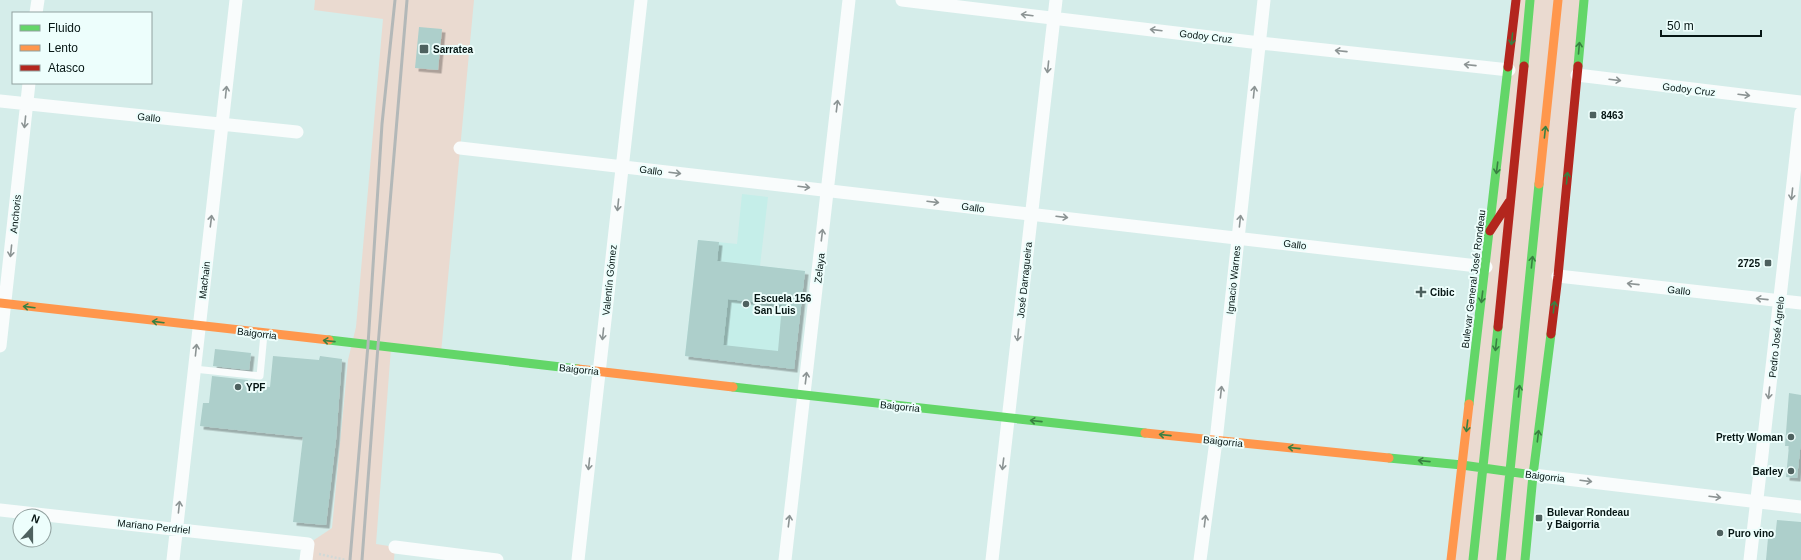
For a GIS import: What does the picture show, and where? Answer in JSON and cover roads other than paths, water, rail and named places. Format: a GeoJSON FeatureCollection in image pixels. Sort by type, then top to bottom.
{"type":"FeatureCollection","features":[{"type":"Feature","properties":{"kind":"main road","name":"Bulevar General José Rondeau"},"geometry":{"type":"LineString","coordinates":[[1451,560],[1516,0]]}},
{"type":"Feature","properties":{"kind":"main road"},"geometry":{"type":"LineString","coordinates":[[1473,560],[1484,468],[1530,0]]}},
{"type":"Feature","properties":{"kind":"main road"},"geometry":{"type":"LineString","coordinates":[[1501,560],[1558,0]]}},
{"type":"Feature","properties":{"kind":"main road"},"geometry":{"type":"LineString","coordinates":[[1525,560],[1533,475],[1558,276],[1584,0]]}},
{"type":"Feature","properties":{"kind":"main road"},"geometry":{"type":"LineString","coordinates":[[1490,231],[1510,200]]}},
{"type":"Feature","properties":{"kind":"main road","name":"Baigorria"},"geometry":{"type":"LineString","coordinates":[[3,304],[599,371],[804,396],[1462,465],[1533,475]]}},
{"type":"Feature","properties":{"kind":"street"},"geometry":{"type":"LineString","coordinates":[[36,12],[38,0]]}},
{"type":"Feature","properties":{"kind":"street","name":"Machain"},"geometry":{"type":"LineString","coordinates":[[173,560],[198,326],[236,0]]}},
{"type":"Feature","properties":{"kind":"street","name":"Valentín Gómez"},"geometry":{"type":"LineString","coordinates":[[578,560],[641,0]]}},
{"type":"Feature","properties":{"kind":"street","name":"Zelaya"},"geometry":{"type":"LineString","coordinates":[[785,560],[849,0]]}},
{"type":"Feature","properties":{"kind":"street","name":"Godoy Cruz"},"geometry":{"type":"LineString","coordinates":[[902,0],[1509,70]]}},
{"type":"Feature","properties":{"kind":"street","name":"José Darragueira"},"geometry":{"type":"LineString","coordinates":[[992,560],[1056,0]]}},
{"type":"Feature","properties":{"kind":"street","name":"Ignacio Warnes"},"geometry":{"type":"LineString","coordinates":[[1200,560],[1216,440],[1264,0]]}},
{"type":"Feature","properties":{"kind":"street","name":"Godoy Cruz"},"geometry":{"type":"LineString","coordinates":[[1577,75],[1801,102]]}},
{"type":"Feature","properties":{"kind":"street","name":"Anchoris"},"geometry":{"type":"LineString","coordinates":[[0,346],[3,304],[29,84]]}},
{"type":"Feature","properties":{"kind":"street","name":"Gallo"},"geometry":{"type":"LineString","coordinates":[[0,101],[297,132]]}},
{"type":"Feature","properties":{"kind":"street","name":"Pedro José Agrelo"},"geometry":{"type":"LineString","coordinates":[[1750,560],[1801,114]]}},
{"type":"Feature","properties":{"kind":"street","name":"Gallo"},"geometry":{"type":"LineString","coordinates":[[460,148],[1486,267]]}},
{"type":"Feature","properties":{"kind":"street","name":"Gallo"},"geometry":{"type":"LineString","coordinates":[[1558,276],[1801,303]]}},
{"type":"Feature","properties":{"kind":"street","name":"Baigorria"},"geometry":{"type":"LineString","coordinates":[[1533,475],[1801,508]]}},
{"type":"Feature","properties":{"kind":"street","name":"Mariano Perdriel"},"geometry":{"type":"LineString","coordinates":[[0,510],[177,528],[308,544],[306,560]]}},
{"type":"Feature","properties":{"kind":"street"},"geometry":{"type":"LineString","coordinates":[[395,547],[497,560]]}},
{"type":"Feature","properties":{"kind":"lane"},"geometry":{"type":"LineString","coordinates":[[194,369],[260,376],[264,334]]}},
{"type":"Feature","properties":{"kind":"railway"},"geometry":{"type":"LineString","coordinates":[[350,560],[368,345],[382,124],[395,0]]}},
{"type":"Feature","properties":{"kind":"railway"},"geometry":{"type":"LineString","coordinates":[[362,560],[407,0]]}},
{"type":"Feature","properties":{"kind":"place","name":"Sarratea"},"geometry":{"type":"Point","coordinates":[424,49]}},
{"type":"Feature","properties":{"kind":"place","name":"8463"},"geometry":{"type":"Point","coordinates":[1593,115]}},
{"type":"Feature","properties":{"kind":"place","name":"2725"},"geometry":{"type":"Point","coordinates":[1768,263]}},
{"type":"Feature","properties":{"kind":"place","name":"Cibic"},"geometry":{"type":"Point","coordinates":[1421,292]}},
{"type":"Feature","properties":{"kind":"place","name":"Escuela 156 San Luis"},"geometry":{"type":"Point","coordinates":[746,304]}},
{"type":"Feature","properties":{"kind":"place","name":"YPF"},"geometry":{"type":"Point","coordinates":[238,387]}},
{"type":"Feature","properties":{"kind":"place","name":"Pretty Woman"},"geometry":{"type":"Point","coordinates":[1791,437]}},
{"type":"Feature","properties":{"kind":"place","name":"Barley"},"geometry":{"type":"Point","coordinates":[1791,471]}},
{"type":"Feature","properties":{"kind":"place","name":"Bulevar Rondeau y Baigorria"},"geometry":{"type":"Point","coordinates":[1539,518]}},
{"type":"Feature","properties":{"kind":"place","name":"Puro vino"},"geometry":{"type":"Point","coordinates":[1720,533]}}]}
